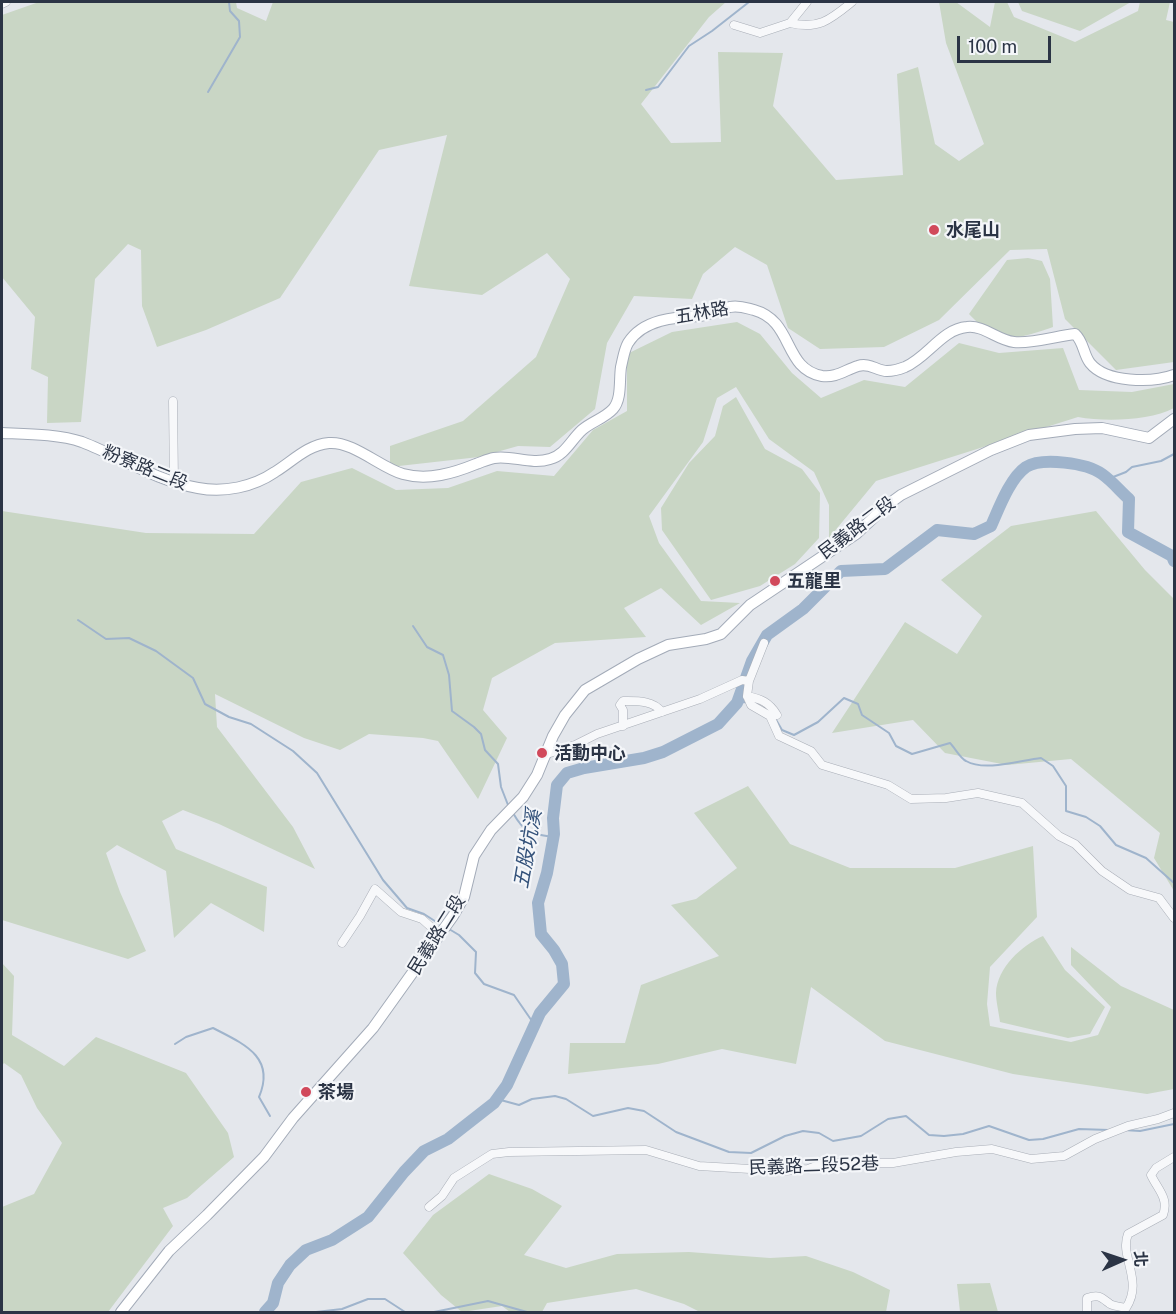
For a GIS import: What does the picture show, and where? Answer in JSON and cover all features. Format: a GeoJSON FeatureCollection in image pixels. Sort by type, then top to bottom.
{"type":"FeatureCollection","features":[{"type":"Feature","properties":{"kind":"main road","name":"五林路"},"geometry":{"type":"LineString","coordinates":[[348,447],[402,474],[423,477],[453,472],[493,458],[537,461],[551,459],[565,450],[582,431],[612,411],[618,401],[626,346],[633,336],[654,323],[671,317],[701,316],[730,306],[740,306],[761,312],[777,323],[796,361],[811,374],[828,377],[842,374],[860,365],[870,365],[886,372],[901,369],[924,356],[951,331],[971,327],[977,327],[1009,342],[1075,334],[1081,339],[1088,361],[1096,369],[1111,376],[1142,380],[1164,379],[1174,375]]}},
{"type":"Feature","properties":{"kind":"main road","name":"民義路二段"},"geometry":{"type":"LineString","coordinates":[[121,1312],[169,1251],[264,1157],[292,1118],[373,1028],[444,930],[464,897],[474,856],[491,830],[511,809],[537,775],[553,736],[565,715],[585,690],[638,659],[668,645],[706,639],[721,634],[750,605],[856,534],[901,495],[991,450],[1029,435],[1096,428],[1149,438],[1174,419]]}},
{"type":"Feature","properties":{"kind":"main road","name":"粉寮路二段"},"geometry":{"type":"LineString","coordinates":[[2,434],[78,441],[140,470],[195,488],[217,491],[237,488],[272,475],[315,445],[334,442],[348,447]]}},
{"type":"Feature","properties":{"kind":"street"},"geometry":{"type":"LineString","coordinates":[[2,4],[6,2]]}},
{"type":"Feature","properties":{"kind":"street"},"geometry":{"type":"LineString","coordinates":[[790,23],[807,2]]}},
{"type":"Feature","properties":{"kind":"street"},"geometry":{"type":"LineString","coordinates":[[734,25],[759,33],[790,23],[803,26],[830,21],[852,2]]}},
{"type":"Feature","properties":{"kind":"street"},"geometry":{"type":"LineString","coordinates":[[173,401],[174,482]]}},
{"type":"Feature","properties":{"kind":"street"},"geometry":{"type":"LineString","coordinates":[[764,644],[745,681],[751,705],[770,716],[779,736],[811,751],[822,765],[888,785],[911,799],[946,798],[978,793],[1022,803],[1059,836],[1076,844],[1102,871],[1130,890],[1159,898],[1174,918]]}},
{"type":"Feature","properties":{"kind":"street"},"geometry":{"type":"LineString","coordinates":[[547,754],[745,681]]}},
{"type":"Feature","properties":{"kind":"street"},"geometry":{"type":"LineString","coordinates":[[747,696],[764,700],[777,715]]}},
{"type":"Feature","properties":{"kind":"street"},"geometry":{"type":"LineString","coordinates":[[623,726],[623,710],[620,705],[623,701],[657,705],[662,712]]}},
{"type":"Feature","properties":{"kind":"street"},"geometry":{"type":"LineString","coordinates":[[342,944],[375,889],[401,912],[444,930]]}},
{"type":"Feature","properties":{"kind":"street","name":"民義路二段52巷"},"geometry":{"type":"LineString","coordinates":[[429,1207],[442,1196],[454,1178],[492,1154],[646,1150],[699,1166],[784,1171],[808,1169],[824,1163],[892,1163],[956,1152],[992,1149],[1031,1160],[1064,1156],[1095,1138],[1174,1113]]}},
{"type":"Feature","properties":{"kind":"street"},"geometry":{"type":"LineString","coordinates":[[1087,1312],[1087,1298],[1095,1296],[1126,1308],[1133,1297],[1125,1240],[1128,1234],[1163,1215],[1166,1206],[1164,1194],[1151,1175],[1156,1168],[1174,1157]]}},
{"type":"Feature","properties":{"kind":"green space"},"geometry":{"type":"Polygon","coordinates":[[[39,2],[236,2],[237,8],[266,21],[273,2],[726,2],[709,17],[641,104],[671,143],[721,142],[718,52],[783,53],[773,106],[836,180],[903,175],[897,74],[918,67],[935,144],[959,161],[984,144],[946,43],[939,2],[956,2],[990,27],[995,2],[1007,2],[1014,17],[1075,42],[1138,11],[1140,2],[1170,2],[1166,20],[1174,22],[1174,362],[1116,370],[1065,319],[1047,249],[1010,250],[939,320],[884,347],[820,349],[788,328],[767,265],[735,247],[703,274],[692,299],[634,296],[607,343],[595,409],[550,447],[518,446],[479,457],[390,467],[390,446],[463,421],[536,357],[570,279],[547,253],[482,295],[409,286],[447,135],[379,150],[280,298],[206,330],[157,347],[142,306],[141,250],[128,244],[95,279],[81,422],[47,423],[48,377],[31,369],[35,317],[2,277],[2,15],[39,2]]]}},
{"type":"Feature","properties":{"kind":"green space"},"geometry":{"type":"Polygon","coordinates":[[[1018,2],[1131,2],[1080,31],[1022,11],[1018,2]]]}},
{"type":"Feature","properties":{"kind":"green space"},"geometry":{"type":"Polygon","coordinates":[[[1028,258],[1042,261],[1050,279],[1053,327],[1019,337],[1000,337],[991,333],[969,314],[1007,260],[1028,258]]]}},
{"type":"Feature","properties":{"kind":"green space"},"geometry":{"type":"Polygon","coordinates":[[[737,322],[760,334],[792,373],[821,398],[864,380],[905,387],[959,343],[999,353],[1063,348],[1079,390],[1132,392],[1174,384],[1174,408],[1140,418],[1101,420],[1078,417],[876,481],[829,538],[829,505],[814,472],[769,439],[736,387],[717,398],[703,442],[649,516],[659,543],[701,601],[740,603],[701,625],[661,588],[624,608],[646,637],[555,643],[492,678],[483,710],[507,738],[478,799],[438,741],[369,734],[340,750],[304,738],[215,694],[217,727],[293,827],[315,869],[219,824],[183,810],[162,821],[176,849],[267,887],[264,932],[211,903],[174,938],[166,871],[117,845],[106,853],[146,951],[128,959],[2,920],[2,511],[146,533],[254,534],[301,482],[352,468],[396,490],[448,488],[497,471],[554,476],[593,430],[627,411],[627,354],[672,332],[737,322]]]}},
{"type":"Feature","properties":{"kind":"green space"},"geometry":{"type":"Polygon","coordinates":[[[736,397],[765,449],[802,469],[820,493],[819,538],[795,564],[760,586],[711,600],[662,530],[661,508],[689,463],[715,436],[723,406],[736,397]]]}},
{"type":"Feature","properties":{"kind":"green space"},"geometry":{"type":"Polygon","coordinates":[[[1096,511],[1145,570],[1174,599],[1174,891],[1154,858],[1160,833],[1071,759],[1007,765],[945,753],[913,720],[832,733],[905,622],[957,654],[982,616],[941,580],[1011,526],[1096,511]]]}},
{"type":"Feature","properties":{"kind":"green space"},"geometry":{"type":"Polygon","coordinates":[[[748,786],[790,844],[850,868],[955,868],[1033,846],[1037,917],[990,967],[987,1004],[990,1026],[1071,1042],[1098,1035],[1111,1007],[1071,965],[1071,947],[1121,986],[1174,1010],[1174,1089],[1147,1094],[1013,1074],[885,1041],[811,987],[796,1064],[722,1049],[658,1064],[568,1074],[570,1043],[625,1043],[641,985],[719,956],[671,905],[696,899],[737,868],[694,813],[748,786]]]}},
{"type":"Feature","properties":{"kind":"green space"},"geometry":{"type":"Polygon","coordinates":[[[1043,936],[1065,970],[1105,1007],[1090,1034],[1068,1038],[1000,1022],[996,993],[1001,975],[1019,951],[1043,936]]]}},
{"type":"Feature","properties":{"kind":"green space"},"geometry":{"type":"Polygon","coordinates":[[[2,963],[14,976],[12,1035],[64,1066],[96,1037],[186,1073],[228,1133],[234,1157],[187,1198],[163,1208],[173,1226],[108,1312],[2,1312],[2,1207],[34,1194],[62,1143],[37,1108],[21,1075],[4,1063],[2,1066],[2,963]]]}},
{"type":"Feature","properties":{"kind":"green space"},"geometry":{"type":"Polygon","coordinates":[[[489,1174],[532,1189],[562,1206],[524,1255],[566,1268],[617,1254],[689,1252],[770,1258],[806,1256],[853,1272],[890,1290],[886,1312],[700,1312],[684,1304],[636,1289],[547,1303],[542,1312],[510,1312],[502,1306],[462,1312],[441,1295],[403,1253],[433,1215],[489,1174]]]}},
{"type":"Feature","properties":{"kind":"green space"},"geometry":{"type":"Polygon","coordinates":[[[990,1283],[998,1312],[960,1312],[957,1284],[990,1283]]]}},
{"type":"Feature","properties":{"kind":"waterway"},"geometry":{"type":"LineString","coordinates":[[208,92],[240,37],[239,21],[230,11],[229,2]]}},
{"type":"Feature","properties":{"kind":"waterway"},"geometry":{"type":"LineString","coordinates":[[646,90],[658,87],[689,46],[749,2]]}},
{"type":"Feature","properties":{"kind":"waterway"},"geometry":{"type":"LineString","coordinates":[[1108,479],[1132,467],[1161,461],[1174,454]]}},
{"type":"Feature","properties":{"kind":"waterway","name":"五股坑溪"},"geometry":{"type":"LineString","coordinates":[[265,1312],[273,1303],[278,1283],[290,1265],[306,1250],[332,1240],[368,1217],[424,1151],[448,1139],[494,1103],[507,1085],[540,1013],[564,984],[562,964],[541,934],[538,903],[547,873],[554,834],[553,818],[557,785],[567,773],[644,758],[663,752],[718,724],[737,703],[752,661],[767,635],[803,609],[841,571],[885,569],[937,530],[974,534],[991,526],[1015,478],[1026,467],[1033,464],[1043,462],[1076,464],[1102,474],[1129,499],[1128,532],[1172,556],[1174,561]]}},
{"type":"Feature","properties":{"kind":"waterway"},"geometry":{"type":"LineString","coordinates":[[78,620],[106,639],[129,638],[156,651],[193,678],[205,704],[229,717],[251,724],[293,751],[317,773],[383,880],[407,908],[424,914],[441,925]]}},
{"type":"Feature","properties":{"kind":"waterway"},"geometry":{"type":"LineString","coordinates":[[413,626],[427,647],[443,655],[449,675],[452,711],[481,734],[485,750],[498,764],[501,787],[508,805]]}},
{"type":"Feature","properties":{"kind":"waterway"},"geometry":{"type":"LineString","coordinates":[[775,718],[782,730],[794,735],[818,722],[844,698],[858,704],[862,715],[889,733],[896,746],[912,754],[950,743],[964,760],[974,764],[993,765],[1041,758],[1053,766],[1066,786],[1066,811],[1086,817],[1100,826],[1116,845],[1146,858],[1174,883]]}},
{"type":"Feature","properties":{"kind":"waterway"},"geometry":{"type":"LineString","coordinates":[[737,703],[746,702]]}},
{"type":"Feature","properties":{"kind":"waterway"},"geometry":{"type":"LineString","coordinates":[[513,813],[529,832],[554,837]]}},
{"type":"Feature","properties":{"kind":"waterway"},"geometry":{"type":"LineString","coordinates":[[449,929],[459,935],[476,952],[475,973],[484,984],[514,995],[534,1024]]}},
{"type":"Feature","properties":{"kind":"waterway"},"geometry":{"type":"LineString","coordinates":[[175,1044],[186,1037],[213,1028],[246,1046],[260,1062],[263,1083],[259,1097],[270,1116]]}},
{"type":"Feature","properties":{"kind":"waterway"},"geometry":{"type":"LineString","coordinates":[[497,1099],[519,1105],[532,1099],[555,1096],[566,1099],[593,1116],[628,1108],[644,1111],[676,1132],[729,1152],[751,1153],[785,1136],[803,1131],[819,1133],[833,1141],[861,1136],[888,1119],[906,1116],[929,1135],[963,1134],[989,1126],[1029,1140],[1043,1139],[1079,1129],[1109,1130]]}},
{"type":"Feature","properties":{"kind":"waterway"},"geometry":{"type":"LineString","coordinates":[[1124,1130],[1140,1131],[1174,1124]]}},
{"type":"Feature","properties":{"kind":"waterway"},"geometry":{"type":"LineString","coordinates":[[316,1312],[342,1309],[368,1299],[385,1299],[405,1312]]}},
{"type":"Feature","properties":{"kind":"waterway"},"geometry":{"type":"LineString","coordinates":[[434,1312],[488,1301],[527,1312]]}},
{"type":"Feature","properties":{"kind":"place","name":"水尾山"},"geometry":{"type":"Point","coordinates":[934,230]}},
{"type":"Feature","properties":{"kind":"place","name":"五龍里"},"geometry":{"type":"Point","coordinates":[775,581]}},
{"type":"Feature","properties":{"kind":"place","name":"活動中心"},"geometry":{"type":"Point","coordinates":[542,753]}},
{"type":"Feature","properties":{"kind":"place","name":"茶場"},"geometry":{"type":"Point","coordinates":[306,1092]}}]}
